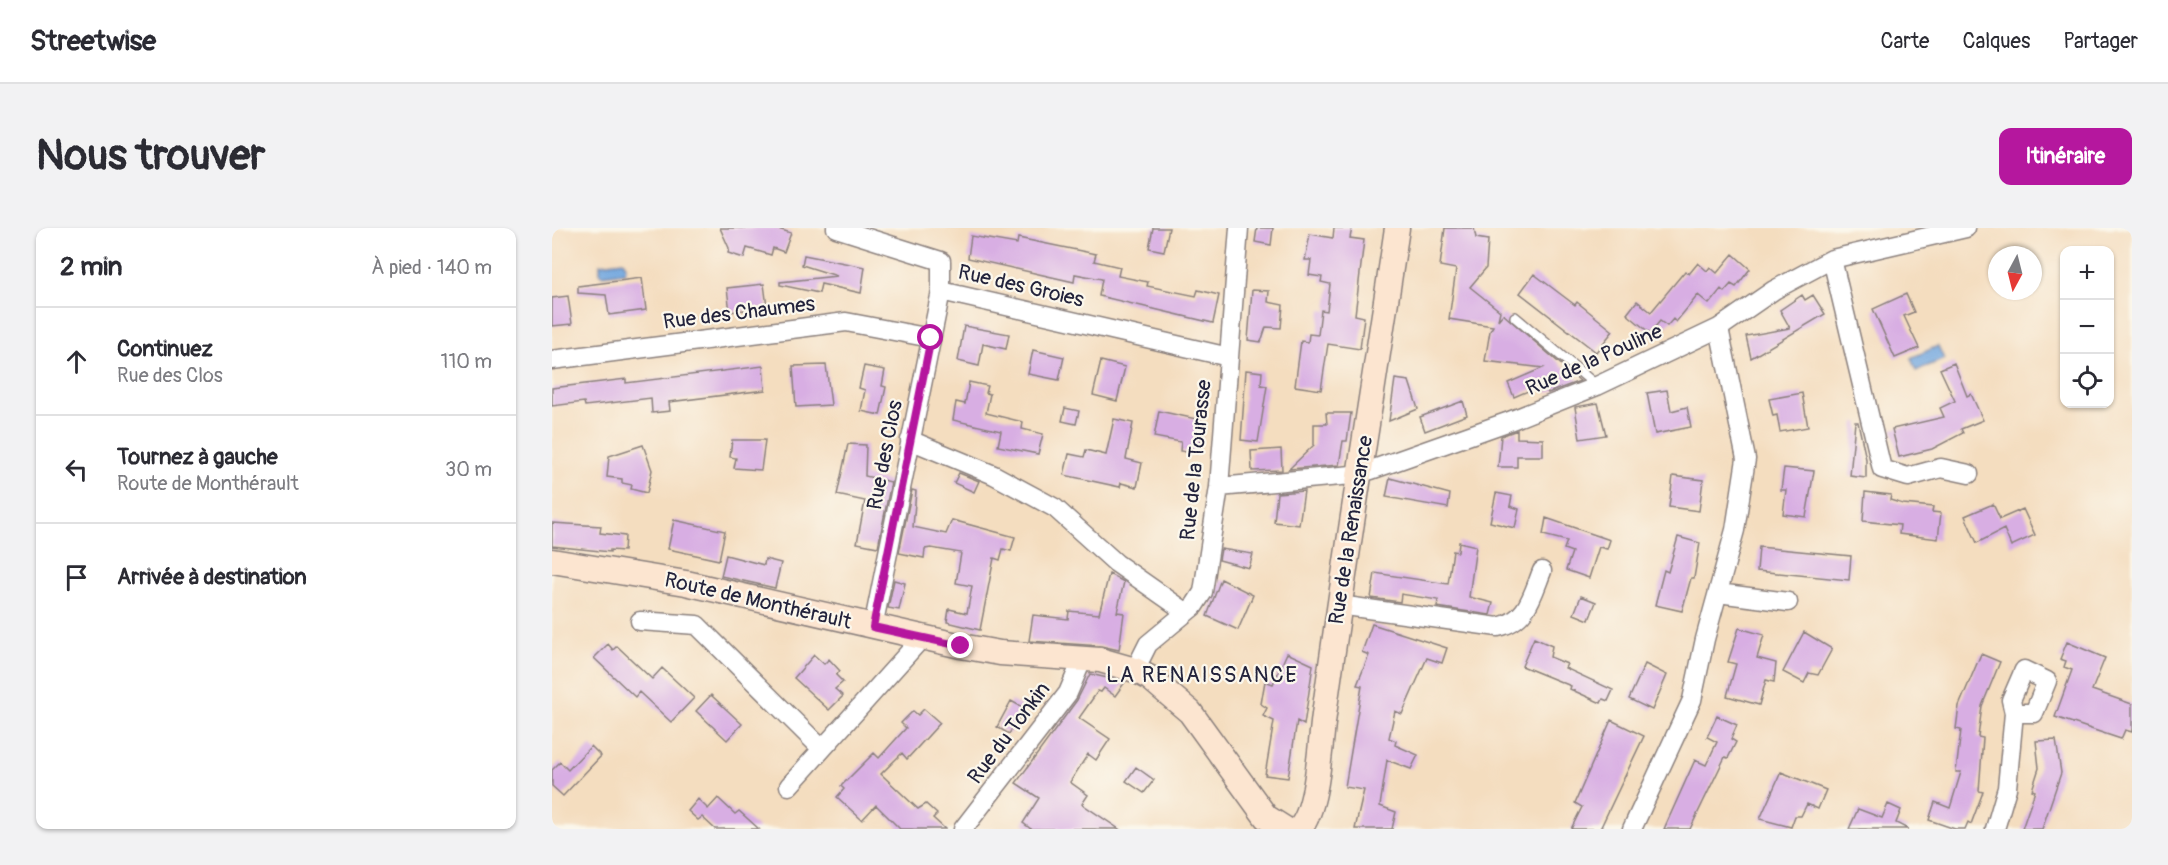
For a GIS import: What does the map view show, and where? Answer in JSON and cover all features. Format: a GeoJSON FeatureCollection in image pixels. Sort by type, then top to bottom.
{"type":"FeatureCollection","features":[{"type":"Feature","properties":{"kind":"main road","name":"Rue de la Renaissance"},"geometry":{"type":"LineString","coordinates":[[1299,829],[1308,814],[1315,782],[1339,605],[1397,228]]}},
{"type":"Feature","properties":{"kind":"main road","name":"Route de Monthérault"},"geometry":{"type":"LineString","coordinates":[[552,561],[686,583],[921,639],[1000,653],[1083,658],[1135,670],[1178,699],[1218,748],[1266,817],[1285,829]]}},
{"type":"Feature","properties":{"kind":"street","name":"Rue des Groies"},"geometry":{"type":"LineString","coordinates":[[836,228],[941,261],[941,291],[1229,357]]}},
{"type":"Feature","properties":{"kind":"street","name":"Rue de la Tourasse"},"geometry":{"type":"LineString","coordinates":[[1135,670],[1148,644],[1200,600],[1203,592],[1219,487],[1239,228]]}},
{"type":"Feature","properties":{"kind":"street","name":"Rue de la Pouline"},"geometry":{"type":"LineString","coordinates":[[1219,487],[1361,473],[1507,422],[1597,386],[1719,328],[1774,290],[1832,259],[1962,229]]}},
{"type":"Feature","properties":{"kind":"street"},"geometry":{"type":"LineString","coordinates":[[1832,259],[1882,469],[1908,477],[1941,468],[1969,474]]}},
{"type":"Feature","properties":{"kind":"street","name":"Rue des Clos"},"geometry":{"type":"LineString","coordinates":[[873,627],[941,291]]}},
{"type":"Feature","properties":{"kind":"street","name":"Rue des Chaumes"},"geometry":{"type":"LineString","coordinates":[[552,360],[846,322],[931,338]]}},
{"type":"Feature","properties":{"kind":"street"},"geometry":{"type":"LineString","coordinates":[[1632,829],[1692,700],[1735,530],[1746,459],[1719,328]]}},
{"type":"Feature","properties":{"kind":"street"},"geometry":{"type":"LineString","coordinates":[[910,440],[994,475],[1055,508],[1116,563],[1186,612]]}},
{"type":"Feature","properties":{"kind":"street"},"geometry":{"type":"LineString","coordinates":[[1339,605],[1498,627],[1510,624],[1526,611],[1542,571]]}},
{"type":"Feature","properties":{"kind":"street"},"geometry":{"type":"LineString","coordinates":[[1718,593],[1788,602]]}},
{"type":"Feature","properties":{"kind":"street"},"geometry":{"type":"LineString","coordinates":[[640,621],[697,626],[822,749]]}},
{"type":"Feature","properties":{"kind":"street"},"geometry":{"type":"LineString","coordinates":[[789,786],[921,639]]}},
{"type":"Feature","properties":{"kind":"street","name":"Rue du Tonkin"},"geometry":{"type":"LineString","coordinates":[[963,829],[1068,693],[1083,658]]}},
{"type":"Feature","properties":{"kind":"street"},"geometry":{"type":"LineString","coordinates":[[1995,829],[2007,789],[2014,713]]}},
{"type":"Feature","properties":{"kind":"lane"},"geometry":{"type":"LineString","coordinates":[[1515,317],[1597,386]]}},
{"type":"Feature","properties":{"kind":"water"},"geometry":{"type":"Polygon","coordinates":[[[623,261],[626,266],[625,272],[602,275],[600,273],[600,264],[623,261]]]}},
{"type":"Feature","properties":{"kind":"water"},"geometry":{"type":"Polygon","coordinates":[[[1938,346],[1944,359],[1916,371],[1911,358],[1938,346]]]}},
{"type":"Feature","properties":{"kind":"building"},"geometry":{"type":"Polygon","coordinates":[[[720,228],[775,228],[791,233],[784,252],[773,248],[771,255],[747,248],[744,258],[728,253],[729,248],[720,228]]]}},
{"type":"Feature","properties":{"kind":"building"},"geometry":{"type":"Polygon","coordinates":[[[1153,228],[1169,228],[1164,251],[1149,248],[1153,228]]]}},
{"type":"Feature","properties":{"kind":"building"},"geometry":{"type":"Polygon","coordinates":[[[1257,228],[1273,228],[1271,245],[1255,242],[1257,228]]]}},
{"type":"Feature","properties":{"kind":"building"},"geometry":{"type":"Polygon","coordinates":[[[1334,228],[1352,228],[1350,238],[1364,240],[1355,315],[1364,317],[1360,349],[1328,344],[1321,390],[1295,386],[1301,341],[1308,342],[1309,334],[1318,335],[1321,310],[1327,311],[1330,284],[1321,282],[1322,277],[1309,275],[1311,260],[1305,260],[1310,234],[1333,238],[1334,228]]]}},
{"type":"Feature","properties":{"kind":"building"},"geometry":{"type":"Polygon","coordinates":[[[1445,228],[1474,228],[1476,238],[1488,240],[1486,268],[1470,287],[1500,311],[1498,320],[1503,314],[1580,381],[1548,393],[1544,384],[1514,397],[1508,383],[1543,368],[1485,361],[1490,331],[1493,326],[1449,319],[1456,269],[1440,266],[1445,228]]]}},
{"type":"Feature","properties":{"kind":"building"},"geometry":{"type":"Polygon","coordinates":[[[971,236],[1017,244],[1018,238],[1096,254],[1094,261],[1120,267],[1118,276],[1148,282],[1147,286],[1196,296],[1198,290],[1219,295],[1213,323],[1099,296],[1102,279],[1075,274],[1074,282],[968,258],[971,236]]]}},
{"type":"Feature","properties":{"kind":"building"},"geometry":{"type":"Polygon","coordinates":[[[1733,254],[1750,269],[1736,287],[1731,284],[1724,292],[1721,289],[1709,304],[1698,295],[1676,322],[1673,319],[1667,326],[1660,321],[1650,333],[1627,314],[1637,301],[1651,312],[1685,271],[1689,274],[1698,263],[1707,271],[1710,267],[1717,273],[1733,254]]]}},
{"type":"Feature","properties":{"kind":"building"},"geometry":{"type":"Polygon","coordinates":[[[804,255],[865,267],[861,293],[821,284],[819,293],[780,285],[780,282],[837,276],[802,265],[804,255]]]}},
{"type":"Feature","properties":{"kind":"building"},"geometry":{"type":"Polygon","coordinates":[[[1534,274],[1575,305],[1577,302],[1613,331],[1596,352],[1520,293],[1534,274]]]}},
{"type":"Feature","properties":{"kind":"building"},"geometry":{"type":"Polygon","coordinates":[[[642,278],[646,310],[609,315],[606,295],[578,293],[578,286],[642,278]]]}},
{"type":"Feature","properties":{"kind":"building"},"geometry":{"type":"Polygon","coordinates":[[[764,284],[767,307],[730,312],[727,288],[764,284]]]}},
{"type":"Feature","properties":{"kind":"building"},"geometry":{"type":"Polygon","coordinates":[[[1252,290],[1269,291],[1268,302],[1283,305],[1281,328],[1266,327],[1261,342],[1248,340],[1252,290]]]}},
{"type":"Feature","properties":{"kind":"building"},"geometry":{"type":"Polygon","coordinates":[[[1906,294],[1914,312],[1904,316],[1919,348],[1895,358],[1873,309],[1906,294]]]}},
{"type":"Feature","properties":{"kind":"building"},"geometry":{"type":"Polygon","coordinates":[[[1802,295],[1805,300],[1813,295],[1825,314],[1751,358],[1746,336],[1790,328],[1780,310],[1802,295]]]}},
{"type":"Feature","properties":{"kind":"building"},"geometry":{"type":"Polygon","coordinates":[[[568,296],[572,324],[552,326],[552,298],[568,296]]]}},
{"type":"Feature","properties":{"kind":"building"},"geometry":{"type":"Polygon","coordinates":[[[964,326],[1009,334],[1006,349],[983,344],[979,366],[958,361],[964,326]]]}},
{"type":"Feature","properties":{"kind":"building"},"geometry":{"type":"Polygon","coordinates":[[[1033,350],[1064,357],[1059,380],[1028,374],[1033,350]]]}},
{"type":"Feature","properties":{"kind":"building"},"geometry":{"type":"Polygon","coordinates":[[[1101,361],[1125,367],[1117,401],[1093,395],[1101,361]]]}},
{"type":"Feature","properties":{"kind":"building"},"geometry":{"type":"Polygon","coordinates":[[[1954,363],[1967,396],[1971,394],[1983,420],[1961,429],[1963,433],[1932,449],[1899,457],[1892,429],[1944,417],[1940,408],[1955,401],[1940,369],[1954,363]]]}},
{"type":"Feature","properties":{"kind":"building"},"geometry":{"type":"Polygon","coordinates":[[[826,365],[831,405],[796,407],[793,366],[826,365]]]}},
{"type":"Feature","properties":{"kind":"building"},"geometry":{"type":"Polygon","coordinates":[[[763,366],[765,390],[669,402],[670,411],[652,413],[651,398],[585,406],[584,402],[552,406],[552,388],[626,379],[626,383],[763,366]]]}},
{"type":"Feature","properties":{"kind":"building"},"geometry":{"type":"Polygon","coordinates":[[[864,366],[885,370],[882,386],[886,387],[880,415],[861,411],[865,390],[859,388],[864,366]]]}},
{"type":"Feature","properties":{"kind":"building"},"geometry":{"type":"Polygon","coordinates":[[[1246,370],[1262,372],[1261,385],[1267,386],[1258,442],[1241,440],[1246,370]]]}},
{"type":"Feature","properties":{"kind":"building"},"geometry":{"type":"Polygon","coordinates":[[[1395,379],[1409,381],[1418,409],[1389,421],[1395,379]]]}},
{"type":"Feature","properties":{"kind":"building"},"geometry":{"type":"Polygon","coordinates":[[[969,382],[988,386],[986,393],[990,394],[986,413],[1023,422],[1022,429],[1043,434],[1038,454],[998,446],[1001,431],[953,420],[956,402],[965,404],[969,382]]]}},
{"type":"Feature","properties":{"kind":"building"},"geometry":{"type":"Polygon","coordinates":[[[1667,390],[1671,411],[1687,407],[1691,427],[1655,434],[1647,393],[1667,390]]]}},
{"type":"Feature","properties":{"kind":"building"},"geometry":{"type":"Polygon","coordinates":[[[1802,393],[1808,427],[1780,432],[1777,415],[1773,416],[1769,399],[1802,393]]]}},
{"type":"Feature","properties":{"kind":"building"},"geometry":{"type":"Polygon","coordinates":[[[1463,401],[1467,415],[1425,431],[1420,417],[1463,401]]]}},
{"type":"Feature","properties":{"kind":"building"},"geometry":{"type":"Polygon","coordinates":[[[1598,403],[1606,435],[1580,439],[1575,407],[1598,403]]]}},
{"type":"Feature","properties":{"kind":"building"},"geometry":{"type":"Polygon","coordinates":[[[1065,408],[1079,411],[1076,424],[1062,421],[1065,408]]]}},
{"type":"Feature","properties":{"kind":"building"},"geometry":{"type":"Polygon","coordinates":[[[1159,411],[1201,420],[1198,435],[1202,436],[1197,454],[1180,451],[1181,442],[1154,437],[1159,411]]]}},
{"type":"Feature","properties":{"kind":"building"},"geometry":{"type":"Polygon","coordinates":[[[1326,413],[1351,413],[1347,441],[1343,441],[1339,465],[1289,469],[1314,445],[1314,424],[1327,424],[1326,413]]]}},
{"type":"Feature","properties":{"kind":"building"},"geometry":{"type":"Polygon","coordinates":[[[1114,419],[1133,423],[1126,459],[1142,463],[1137,487],[1121,483],[1120,487],[1064,475],[1069,454],[1084,457],[1086,450],[1106,455],[1114,419]]]}},
{"type":"Feature","properties":{"kind":"building"},"geometry":{"type":"Polygon","coordinates":[[[1855,422],[1858,422],[1866,459],[1866,478],[1850,476],[1855,422]]]}},
{"type":"Feature","properties":{"kind":"building"},"geometry":{"type":"Polygon","coordinates":[[[1517,430],[1517,438],[1543,439],[1543,456],[1517,456],[1517,467],[1498,467],[1501,436],[1517,430]]]}},
{"type":"Feature","properties":{"kind":"building"},"geometry":{"type":"Polygon","coordinates":[[[732,440],[765,440],[761,470],[734,468],[736,458],[730,457],[732,440]]]}},
{"type":"Feature","properties":{"kind":"building"},"geometry":{"type":"Polygon","coordinates":[[[848,444],[866,445],[865,476],[891,482],[878,547],[857,543],[865,501],[837,495],[848,444]]]}},
{"type":"Feature","properties":{"kind":"building"},"geometry":{"type":"Polygon","coordinates":[[[643,445],[652,470],[647,493],[631,489],[632,485],[622,483],[622,479],[607,477],[609,456],[643,445]]]}},
{"type":"Feature","properties":{"kind":"building"},"geometry":{"type":"Polygon","coordinates":[[[1281,449],[1282,470],[1252,471],[1251,451],[1281,449]]]}},
{"type":"Feature","properties":{"kind":"building"},"geometry":{"type":"Polygon","coordinates":[[[1784,468],[1814,471],[1806,517],[1783,514],[1786,490],[1781,490],[1784,468]]]}},
{"type":"Feature","properties":{"kind":"building"},"geometry":{"type":"Polygon","coordinates":[[[959,473],[979,481],[974,492],[954,483],[959,473]]]}},
{"type":"Feature","properties":{"kind":"building"},"geometry":{"type":"Polygon","coordinates":[[[1673,476],[1703,480],[1699,511],[1669,507],[1673,476]]]}},
{"type":"Feature","properties":{"kind":"building"},"geometry":{"type":"Polygon","coordinates":[[[1390,478],[1450,494],[1448,508],[1386,497],[1390,478]]]}},
{"type":"Feature","properties":{"kind":"building"},"geometry":{"type":"Polygon","coordinates":[[[912,490],[916,491],[913,527],[946,534],[952,520],[1015,537],[1011,551],[1003,549],[1000,560],[994,558],[980,630],[947,622],[949,609],[967,613],[972,586],[956,583],[961,553],[931,548],[925,549],[924,558],[899,553],[912,490]]]}},
{"type":"Feature","properties":{"kind":"building"},"geometry":{"type":"Polygon","coordinates":[[[1304,491],[1299,525],[1274,522],[1277,493],[1304,491]]]}},
{"type":"Feature","properties":{"kind":"building"},"geometry":{"type":"Polygon","coordinates":[[[1865,492],[1891,495],[1890,500],[1903,504],[1933,507],[1932,512],[1941,513],[1938,539],[1899,534],[1900,525],[1863,521],[1865,492]]]}},
{"type":"Feature","properties":{"kind":"building"},"geometry":{"type":"Polygon","coordinates":[[[1496,493],[1512,496],[1510,506],[1519,509],[1515,528],[1490,522],[1496,493]]]}},
{"type":"Feature","properties":{"kind":"building"},"geometry":{"type":"Polygon","coordinates":[[[1993,504],[2000,519],[2023,509],[2035,535],[2011,546],[2004,529],[1977,543],[1965,516],[1993,504]]]}},
{"type":"Feature","properties":{"kind":"building"},"geometry":{"type":"Polygon","coordinates":[[[1546,518],[1610,540],[1607,549],[1599,547],[1589,578],[1566,570],[1572,552],[1564,549],[1567,541],[1543,535],[1546,518]]]}},
{"type":"Feature","properties":{"kind":"building"},"geometry":{"type":"Polygon","coordinates":[[[674,520],[725,531],[719,560],[668,549],[674,520]]]}},
{"type":"Feature","properties":{"kind":"building"},"geometry":{"type":"Polygon","coordinates":[[[552,523],[601,526],[600,533],[625,536],[624,551],[610,550],[610,552],[552,546],[552,523]]]}},
{"type":"Feature","properties":{"kind":"building"},"geometry":{"type":"Polygon","coordinates":[[[1678,537],[1700,543],[1694,578],[1691,578],[1682,611],[1655,605],[1664,570],[1668,572],[1678,537]]]}},
{"type":"Feature","properties":{"kind":"building"},"geometry":{"type":"Polygon","coordinates":[[[1459,542],[1476,546],[1469,597],[1493,603],[1490,615],[1437,607],[1438,600],[1401,594],[1400,602],[1371,598],[1375,573],[1448,584],[1453,551],[1458,552],[1459,542]]]}},
{"type":"Feature","properties":{"kind":"building"},"geometry":{"type":"Polygon","coordinates":[[[1759,547],[1851,556],[1849,580],[1757,571],[1759,547]]]}},
{"type":"Feature","properties":{"kind":"building"},"geometry":{"type":"Polygon","coordinates":[[[1221,549],[1253,554],[1249,568],[1219,560],[1221,549]]]}},
{"type":"Feature","properties":{"kind":"building"},"geometry":{"type":"Polygon","coordinates":[[[726,555],[764,565],[765,559],[781,563],[775,588],[721,576],[726,555]]]}},
{"type":"Feature","properties":{"kind":"building"},"geometry":{"type":"Polygon","coordinates":[[[1109,574],[1124,582],[1117,612],[1124,613],[1119,650],[1101,646],[1029,641],[1033,615],[1068,619],[1069,611],[1099,614],[1109,574]]]}},
{"type":"Feature","properties":{"kind":"building"},"geometry":{"type":"Polygon","coordinates":[[[1221,579],[1253,595],[1238,630],[1207,616],[1221,579]]]}},
{"type":"Feature","properties":{"kind":"building"},"geometry":{"type":"Polygon","coordinates":[[[894,580],[905,583],[899,610],[888,608],[894,580]]]}},
{"type":"Feature","properties":{"kind":"building"},"geometry":{"type":"Polygon","coordinates":[[[1581,596],[1596,602],[1589,620],[1574,614],[1581,596]]]}},
{"type":"Feature","properties":{"kind":"building"},"geometry":{"type":"Polygon","coordinates":[[[1372,624],[1447,648],[1442,663],[1427,658],[1402,714],[1395,711],[1389,738],[1396,741],[1395,745],[1418,755],[1411,769],[1387,760],[1380,806],[1396,812],[1392,829],[1355,829],[1364,790],[1345,787],[1362,686],[1357,685],[1369,655],[1362,652],[1372,624]]]}},
{"type":"Feature","properties":{"kind":"building"},"geometry":{"type":"Polygon","coordinates":[[[1739,628],[1764,635],[1757,658],[1776,663],[1774,682],[1766,680],[1759,705],[1727,696],[1736,664],[1728,662],[1739,628]]]}},
{"type":"Feature","properties":{"kind":"building"},"geometry":{"type":"Polygon","coordinates":[[[1804,632],[1832,649],[1818,675],[1809,673],[1804,683],[1783,672],[1804,632]]]}},
{"type":"Feature","properties":{"kind":"building"},"geometry":{"type":"Polygon","coordinates":[[[1534,638],[1552,646],[1550,657],[1567,664],[1565,668],[1613,690],[1608,701],[1603,699],[1601,703],[1570,689],[1571,686],[1522,666],[1534,638]]]}},
{"type":"Feature","properties":{"kind":"building"},"geometry":{"type":"Polygon","coordinates":[[[2067,642],[2105,658],[2092,690],[2132,704],[2132,732],[2125,730],[2121,739],[2055,717],[2072,670],[2064,667],[2066,661],[2060,659],[2067,642]]]}},
{"type":"Feature","properties":{"kind":"building"},"geometry":{"type":"Polygon","coordinates":[[[608,644],[613,650],[617,646],[652,679],[662,668],[694,698],[671,722],[639,692],[635,697],[594,658],[608,644]]]}},
{"type":"Feature","properties":{"kind":"building"},"geometry":{"type":"Polygon","coordinates":[[[1287,653],[1313,665],[1304,725],[1297,721],[1288,778],[1265,775],[1274,721],[1263,716],[1267,708],[1261,704],[1265,681],[1273,684],[1287,653]]]}},
{"type":"Feature","properties":{"kind":"building"},"geometry":{"type":"Polygon","coordinates":[[[1981,654],[2000,662],[1982,706],[1978,737],[1983,738],[1979,791],[1983,792],[1971,824],[1968,822],[1965,829],[1955,829],[1929,820],[1935,802],[1950,808],[1961,772],[1956,772],[1961,730],[1956,729],[1959,706],[1981,654]]]}},
{"type":"Feature","properties":{"kind":"building"},"geometry":{"type":"Polygon","coordinates":[[[814,655],[824,664],[829,659],[840,671],[836,675],[843,682],[835,689],[843,696],[829,710],[794,678],[814,655]]]}},
{"type":"Feature","properties":{"kind":"building"},"geometry":{"type":"Polygon","coordinates":[[[1645,664],[1667,675],[1652,710],[1629,699],[1645,664]]]}},
{"type":"Feature","properties":{"kind":"building"},"geometry":{"type":"Polygon","coordinates":[[[1090,674],[1125,682],[1115,696],[1104,688],[1101,692],[1098,691],[1079,718],[1110,739],[1096,760],[1088,754],[1070,782],[1088,795],[1082,804],[1119,829],[1031,829],[1023,823],[1039,798],[1016,783],[1077,700],[1090,674]]]}},
{"type":"Feature","properties":{"kind":"building"},"geometry":{"type":"Polygon","coordinates":[[[711,695],[742,724],[727,740],[696,711],[711,695]]]}},
{"type":"Feature","properties":{"kind":"building"},"geometry":{"type":"Polygon","coordinates":[[[1011,701],[1024,708],[1009,734],[997,727],[1011,701]]]}},
{"type":"Feature","properties":{"kind":"building"},"geometry":{"type":"Polygon","coordinates":[[[924,709],[940,723],[907,759],[902,753],[881,774],[918,809],[926,804],[937,814],[933,818],[945,829],[900,829],[876,805],[862,820],[837,797],[844,789],[841,786],[874,753],[879,758],[906,728],[901,723],[913,711],[918,715],[924,709]]]}},
{"type":"Feature","properties":{"kind":"building"},"geometry":{"type":"Polygon","coordinates":[[[1717,716],[1737,725],[1731,739],[1736,742],[1728,758],[1725,757],[1690,829],[1664,829],[1695,760],[1706,765],[1717,742],[1707,737],[1717,716]]]}},
{"type":"Feature","properties":{"kind":"building"},"geometry":{"type":"Polygon","coordinates":[[[1611,720],[1644,736],[1600,829],[1571,829],[1582,807],[1575,803],[1611,720]]]}},
{"type":"Feature","properties":{"kind":"building"},"geometry":{"type":"Polygon","coordinates":[[[2056,740],[2061,773],[2042,829],[2022,829],[2035,791],[2032,790],[2039,768],[2036,741],[2056,740]]]}},
{"type":"Feature","properties":{"kind":"building"},"geometry":{"type":"Polygon","coordinates":[[[591,746],[601,756],[563,796],[552,786],[552,770],[560,762],[568,770],[591,746]]]}},
{"type":"Feature","properties":{"kind":"building"},"geometry":{"type":"Polygon","coordinates":[[[1136,767],[1154,780],[1144,793],[1126,781],[1136,767]]]}},
{"type":"Feature","properties":{"kind":"building"},"geometry":{"type":"Polygon","coordinates":[[[1781,772],[1826,790],[1818,809],[1807,804],[1801,816],[1795,816],[1791,827],[1760,819],[1781,772]]]}},
{"type":"Feature","properties":{"kind":"building"},"geometry":{"type":"Polygon","coordinates":[[[718,798],[735,814],[739,811],[759,829],[715,829],[702,817],[698,820],[688,811],[698,799],[708,809],[718,798]]]}},
{"type":"Feature","properties":{"kind":"building"},"geometry":{"type":"Polygon","coordinates":[[[1888,804],[1901,810],[1896,823],[1908,829],[1849,829],[1858,809],[1882,818],[1888,804]]]}},
{"type":"Feature","properties":{"kind":"district","name":"LA RENAISSANCE"},"geometry":{"type":"Point","coordinates":[1202,675]}},
{"type":"Feature","properties":{"kind":"route"},"geometry":{"type":"LineString","coordinates":[[931,338],[873,627],[961,646]]}}]}
